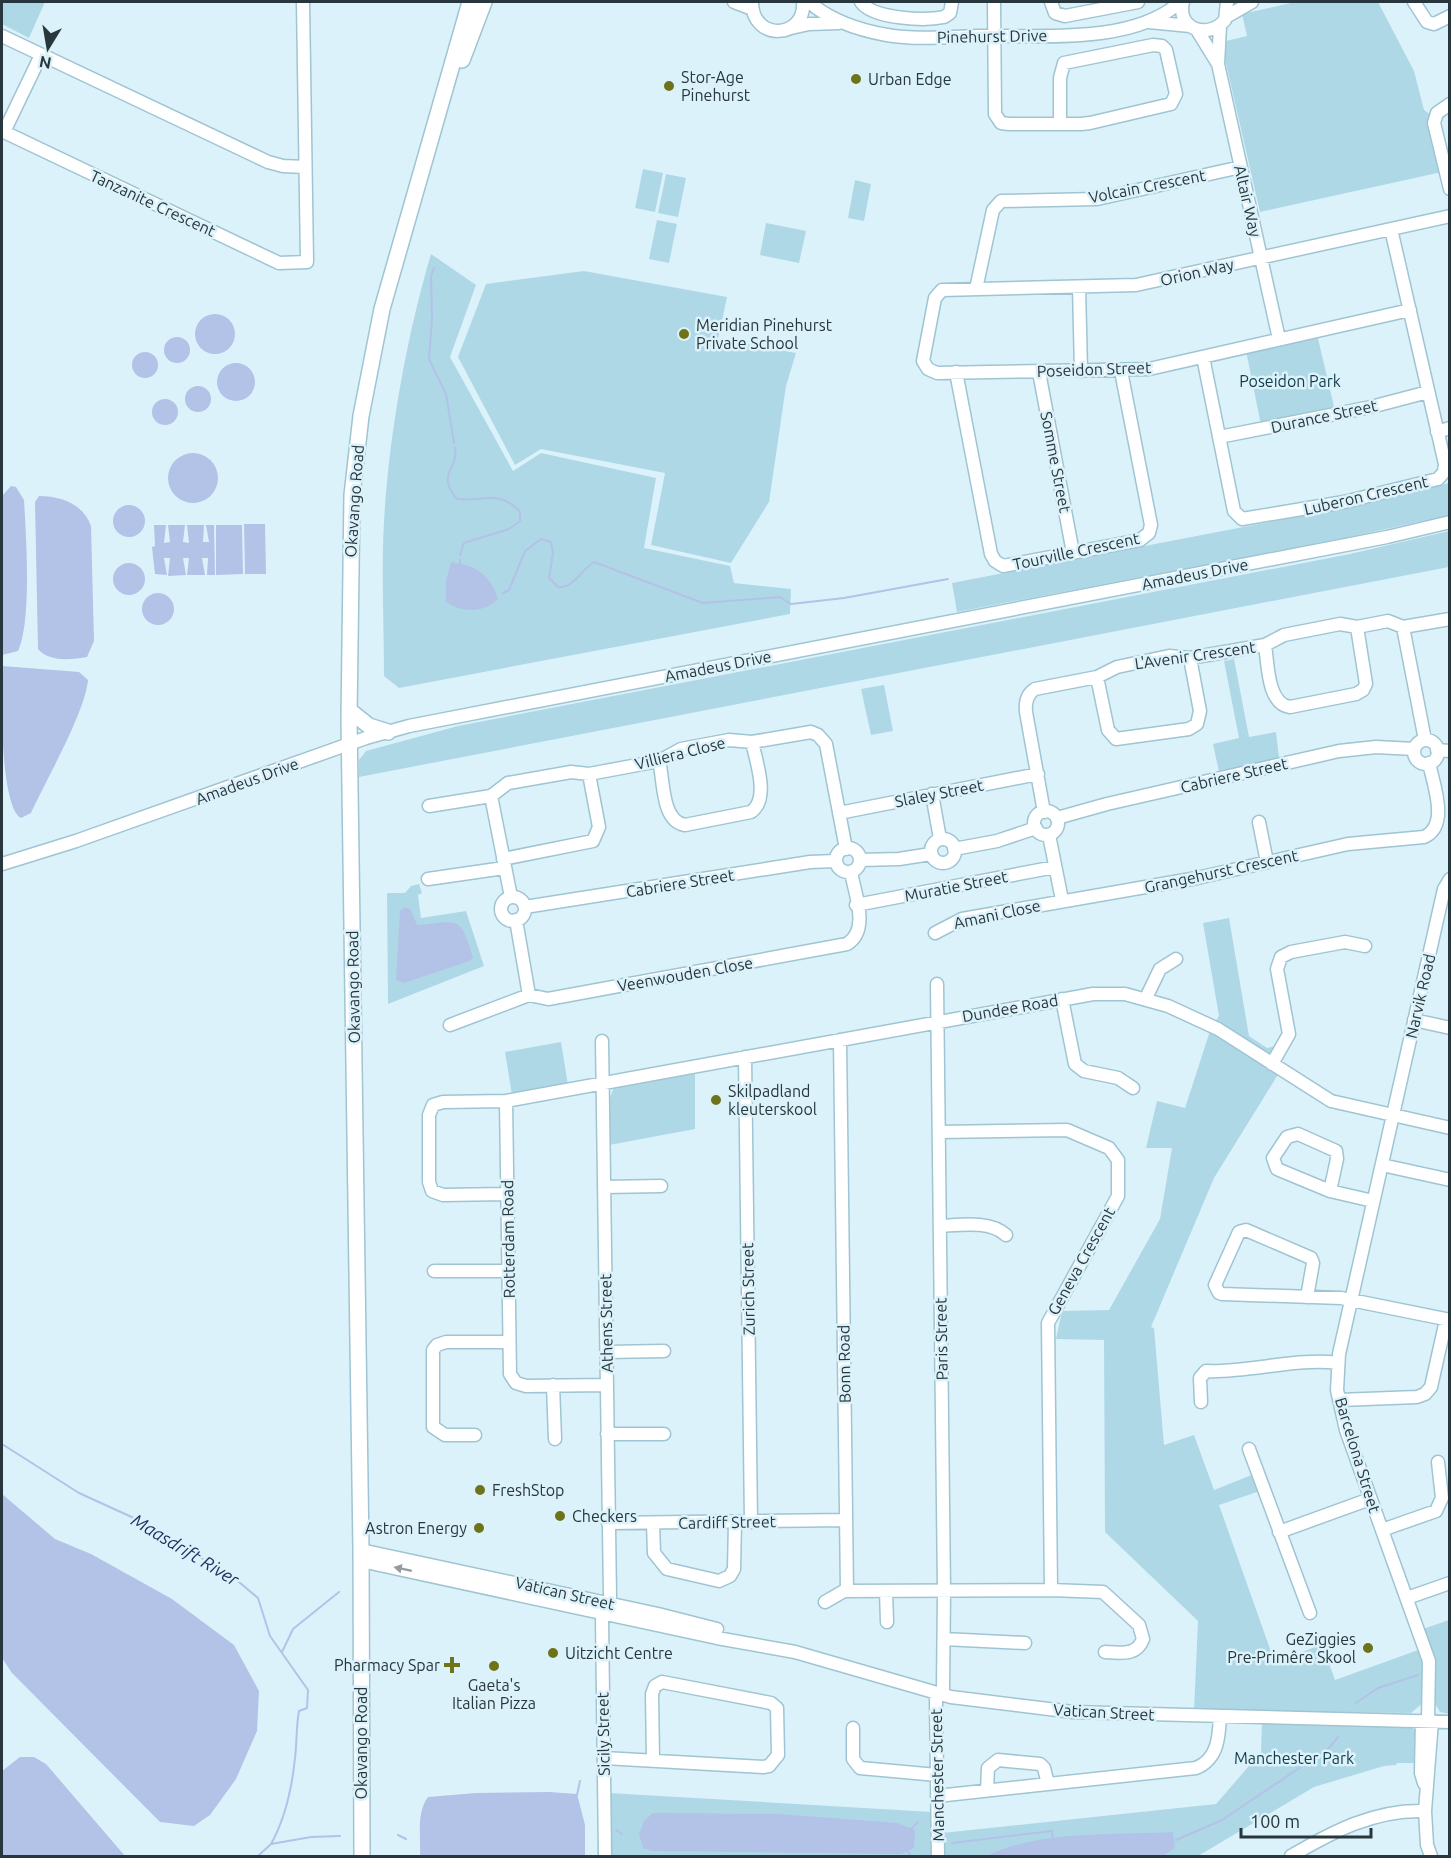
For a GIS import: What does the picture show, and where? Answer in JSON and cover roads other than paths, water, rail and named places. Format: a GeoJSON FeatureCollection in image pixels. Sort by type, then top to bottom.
{"type":"FeatureCollection","features":[{"type":"Feature","properties":{"kind":"main road","name":"Okavango Road"},"geometry":{"type":"LineString","coordinates":[[362,1857],[361,1555],[349,744],[352,495],[361,416],[382,309],[470,2]]}},
{"type":"Feature","properties":{"kind":"main road","name":"Okavango Road"},"geometry":{"type":"LineString","coordinates":[[434,127],[456,77],[484,2]]}},
{"type":"Feature","properties":{"kind":"main road"},"geometry":{"type":"LineString","coordinates":[[349,710],[369,726],[388,732]]}},
{"type":"Feature","properties":{"kind":"street"},"geometry":{"type":"LineString","coordinates":[[2,36],[268,162],[283,166],[305,167],[303,2]]}},
{"type":"Feature","properties":{"kind":"street"},"geometry":{"type":"LineString","coordinates":[[734,2],[752,5]]}},
{"type":"Feature","properties":{"kind":"street"},"geometry":{"type":"LineString","coordinates":[[791,28],[802,14],[803,2]]}},
{"type":"Feature","properties":{"kind":"street","name":"Pinehurst Drive"},"geometry":{"type":"LineString","coordinates":[[809,2],[840,23]]}},
{"type":"Feature","properties":{"kind":"street"},"geometry":{"type":"LineString","coordinates":[[861,2],[870,9],[905,19],[945,17],[950,13],[952,2]]}},
{"type":"Feature","properties":{"kind":"street"},"geometry":{"type":"LineString","coordinates":[[994,2],[997,120],[1005,124],[1060,124],[1090,123],[1171,104],[1176,94],[1164,48],[1153,45],[1063,64],[1060,78],[1060,124]]}},
{"type":"Feature","properties":{"kind":"street"},"geometry":{"type":"LineString","coordinates":[[1051,2],[1055,13],[1068,16],[1138,2]]}},
{"type":"Feature","properties":{"kind":"street","name":"Pinehurst Drive"},"geometry":{"type":"LineString","coordinates":[[752,5],[754,17],[766,29],[783,31],[810,24],[840,23],[895,36],[994,36],[1086,34],[1145,22],[1171,10],[1182,2]]}},
{"type":"Feature","properties":{"kind":"street","name":"Altair Way"},"geometry":{"type":"LineString","coordinates":[[1182,2],[1182,12],[1218,64]]}},
{"type":"Feature","properties":{"kind":"street","name":"Altair Way"},"geometry":{"type":"LineString","coordinates":[[1227,2],[1218,64],[1279,339]]}},
{"type":"Feature","properties":{"kind":"street"},"geometry":{"type":"LineString","coordinates":[[1223,21],[1252,2]]}},
{"type":"Feature","properties":{"kind":"street"},"geometry":{"type":"LineString","coordinates":[[1414,2],[1424,20],[1430,24],[1449,16]]}},
{"type":"Feature","properties":{"kind":"street","name":"Pinehurst Drive"},"geometry":{"type":"LineString","coordinates":[[1145,22],[1213,30],[1223,21]]}},
{"type":"Feature","properties":{"kind":"street"},"geometry":{"type":"LineString","coordinates":[[3,131],[41,55]]}},
{"type":"Feature","properties":{"kind":"street"},"geometry":{"type":"LineString","coordinates":[[1449,104],[1437,113],[1434,123],[1449,189]]}},
{"type":"Feature","properties":{"kind":"street","name":"Tanzanite Crescent"},"geometry":{"type":"LineString","coordinates":[[3,131],[279,262],[307,262],[305,167]]}},
{"type":"Feature","properties":{"kind":"street","name":"Volcain Crescent"},"geometry":{"type":"LineString","coordinates":[[976,289],[993,210],[1001,201],[1097,199],[1241,167]]}},
{"type":"Feature","properties":{"kind":"street","name":"Orion Way"},"geometry":{"type":"LineString","coordinates":[[941,291],[1142,284],[1449,216]]}},
{"type":"Feature","properties":{"kind":"street","name":"Luberon Crescent"},"geometry":{"type":"LineString","coordinates":[[1203,357],[1234,511],[1245,520],[1344,502],[1435,480],[1442,475],[1445,467],[1443,430],[1428,392],[1391,229]]}},
{"type":"Feature","properties":{"kind":"street"},"geometry":{"type":"LineString","coordinates":[[1079,287],[1081,371]]}},
{"type":"Feature","properties":{"kind":"street","name":"Poseidon Street"},"geometry":{"type":"LineString","coordinates":[[941,291],[935,298],[923,361],[934,372],[1149,369],[1410,310]]}},
{"type":"Feature","properties":{"kind":"street","name":"Tourville Crescent"},"geometry":{"type":"LineString","coordinates":[[956,372],[993,558],[998,564],[1006,566],[1140,540],[1150,531],[1121,371]]}},
{"type":"Feature","properties":{"kind":"street","name":"Somme Street"},"geometry":{"type":"LineString","coordinates":[[1039,372],[1073,553]]}},
{"type":"Feature","properties":{"kind":"street","name":"Durance Street"},"geometry":{"type":"LineString","coordinates":[[1219,437],[1371,407],[1428,392]]}},
{"type":"Feature","properties":{"kind":"street","name":"Amadeus Drive"},"geometry":{"type":"LineString","coordinates":[[2,864],[87,837],[388,732],[483,711],[1387,537],[1449,522]]}},
{"type":"Feature","properties":{"kind":"street","name":"L'Avenir Crescent"},"geometry":{"type":"LineString","coordinates":[[1044,812],[1026,712],[1029,694],[1035,689],[1097,677],[1116,667],[1169,656],[1190,658],[1265,645],[1284,635],[1340,624],[1357,627],[1388,621],[1403,627],[1449,619]]}},
{"type":"Feature","properties":{"kind":"street"},"geometry":{"type":"LineString","coordinates":[[1265,645],[1274,697],[1281,705],[1290,707],[1356,694],[1363,690],[1366,684],[1357,627]]}},
{"type":"Feature","properties":{"kind":"street"},"geometry":{"type":"LineString","coordinates":[[1403,627],[1425,740]]}},
{"type":"Feature","properties":{"kind":"street"},"geometry":{"type":"LineString","coordinates":[[1097,677],[1108,730],[1116,739],[1122,740],[1189,729],[1197,724],[1200,714],[1190,658]]}},
{"type":"Feature","properties":{"kind":"street","name":"Villiera Close"},"geometry":{"type":"LineString","coordinates":[[429,806],[491,796],[508,783],[571,772],[589,774],[659,760],[691,747],[729,740],[752,742],[804,732],[821,737],[826,744],[846,849]]}},
{"type":"Feature","properties":{"kind":"street"},"geometry":{"type":"LineString","coordinates":[[1438,822],[1438,756],[1432,742],[1425,740],[1418,742],[1414,749],[1418,760],[1438,756],[1449,760]]}},
{"type":"Feature","properties":{"kind":"street"},"geometry":{"type":"LineString","coordinates":[[659,760],[669,814],[677,822],[685,825],[751,812],[758,807],[761,797],[752,742]]}},
{"type":"Feature","properties":{"kind":"street","name":"Cabriere Street"},"geometry":{"type":"LineString","coordinates":[[1057,818],[1107,804],[1339,751],[1376,747],[1414,749]]}},
{"type":"Feature","properties":{"kind":"street"},"geometry":{"type":"LineString","coordinates":[[428,879],[593,841],[599,827],[589,774]]}},
{"type":"Feature","properties":{"kind":"street","name":"Slaley Street"},"geometry":{"type":"LineString","coordinates":[[839,813],[1038,774]]}},
{"type":"Feature","properties":{"kind":"street"},"geometry":{"type":"LineString","coordinates":[[932,794],[940,839]]}},
{"type":"Feature","properties":{"kind":"street"},"geometry":{"type":"LineString","coordinates":[[491,796],[511,897]]}},
{"type":"Feature","properties":{"kind":"street"},"geometry":{"type":"LineString","coordinates":[[1044,812],[1050,812],[1057,818],[1057,828],[1049,835],[1043,835],[1035,828],[1035,819],[1044,812]]}},
{"type":"Feature","properties":{"kind":"street","name":"Grangehurst Crescent"},"geometry":{"type":"LineString","coordinates":[[1062,900],[1077,900],[1197,878],[1348,844],[1424,837],[1433,831],[1438,822],[1449,815]]}},
{"type":"Feature","properties":{"kind":"street"},"geometry":{"type":"LineString","coordinates":[[1259,822],[1267,862]]}},
{"type":"Feature","properties":{"kind":"street"},"geometry":{"type":"LineString","coordinates":[[954,849],[997,841],[1035,828]]}},
{"type":"Feature","properties":{"kind":"street"},"geometry":{"type":"LineString","coordinates":[[1049,835],[1062,900]]}},
{"type":"Feature","properties":{"kind":"street"},"geometry":{"type":"LineString","coordinates":[[940,839],[949,841],[954,849],[952,858],[945,862],[938,862],[931,854],[932,845],[940,839]]}},
{"type":"Feature","properties":{"kind":"street"},"geometry":{"type":"LineString","coordinates":[[846,849],[857,853],[860,860],[857,868],[851,872],[841,870],[836,861],[838,854],[846,849]]}},
{"type":"Feature","properties":{"kind":"street"},"geometry":{"type":"LineString","coordinates":[[860,860],[899,859],[931,854]]}},
{"type":"Feature","properties":{"kind":"street","name":"Cabriere Street"},"geometry":{"type":"LineString","coordinates":[[525,907],[810,862],[836,861]]}},
{"type":"Feature","properties":{"kind":"street","name":"Muratie Street"},"geometry":{"type":"LineString","coordinates":[[856,905],[1055,867]]}},
{"type":"Feature","properties":{"kind":"street","name":"Veenwouden Close"},"geometry":{"type":"LineString","coordinates":[[450,1025],[529,995],[548,999],[846,944],[854,939],[860,929],[851,872]]}},
{"type":"Feature","properties":{"kind":"street","name":"Narvik Road"},"geometry":{"type":"LineString","coordinates":[[1393,1115],[1444,889],[1449,879]]}},
{"type":"Feature","properties":{"kind":"street"},"geometry":{"type":"LineString","coordinates":[[511,897],[520,899],[525,907],[523,916],[516,920],[508,920],[502,912],[503,903],[511,897]]}},
{"type":"Feature","properties":{"kind":"street","name":"Amani Close"},"geometry":{"type":"LineString","coordinates":[[935,933],[962,919],[1062,900]]}},
{"type":"Feature","properties":{"kind":"street"},"geometry":{"type":"LineString","coordinates":[[516,920],[529,995]]}},
{"type":"Feature","properties":{"kind":"street"},"geometry":{"type":"LineString","coordinates":[[1436,927],[1449,930]]}},
{"type":"Feature","properties":{"kind":"street"},"geometry":{"type":"LineString","coordinates":[[1272,1064],[1286,1041],[1289,1031],[1277,969],[1281,957],[1291,952],[1345,942],[1365,946]]}},
{"type":"Feature","properties":{"kind":"street"},"geometry":{"type":"LineString","coordinates":[[1146,998],[1160,969],[1176,959]]}},
{"type":"Feature","properties":{"kind":"street","name":"Paris Street"},"geometry":{"type":"LineString","coordinates":[[938,984],[944,1590],[943,1689],[940,1694]]}},
{"type":"Feature","properties":{"kind":"street","name":"Dundee Road"},"geometry":{"type":"LineString","coordinates":[[603,1083],[1104,993],[1146,998],[1218,1029],[1327,1099],[1449,1128]]}},
{"type":"Feature","properties":{"kind":"street"},"geometry":{"type":"LineString","coordinates":[[1062,999],[1075,1064],[1084,1071],[1118,1078],[1133,1088]]}},
{"type":"Feature","properties":{"kind":"street"},"geometry":{"type":"LineString","coordinates":[[1414,1020],[1449,1028]]}},
{"type":"Feature","properties":{"kind":"street","name":"Bonn Road"},"geometry":{"type":"LineString","coordinates":[[840,1040],[847,1591]]}},
{"type":"Feature","properties":{"kind":"street","name":"Athens Street"},"geometry":{"type":"LineString","coordinates":[[602,1041],[610,1597],[605,1608]]}},
{"type":"Feature","properties":{"kind":"street","name":"Zurich Street"},"geometry":{"type":"LineString","coordinates":[[745,1057],[751,1522]]}},
{"type":"Feature","properties":{"kind":"street"},"geometry":{"type":"LineString","coordinates":[[507,1194],[439,1194],[432,1191],[429,1182],[431,1107],[443,1102],[506,1101],[603,1083]]}},
{"type":"Feature","properties":{"kind":"street","name":"Rotterdam Road"},"geometry":{"type":"LineString","coordinates":[[506,1101],[510,1371],[514,1380],[526,1386],[606,1385]]}},
{"type":"Feature","properties":{"kind":"street","name":"Barcelona Street"},"geometry":{"type":"LineString","coordinates":[[1393,1115],[1338,1363],[1339,1400],[1346,1430],[1429,1661],[1427,1721],[1429,1773],[1425,1787],[1425,1811],[1427,1845],[1431,1857]]}},
{"type":"Feature","properties":{"kind":"street","name":"Geneva Crescent"},"geometry":{"type":"LineString","coordinates":[[939,1132],[1067,1130],[1109,1148],[1119,1160],[1118,1196],[1048,1323],[1050,1590]]}},
{"type":"Feature","properties":{"kind":"street"},"geometry":{"type":"LineString","coordinates":[[1330,1191],[1337,1159],[1336,1151],[1298,1134],[1287,1137],[1275,1154],[1274,1165],[1330,1191],[1373,1202]]}},
{"type":"Feature","properties":{"kind":"street"},"geometry":{"type":"LineString","coordinates":[[1382,1165],[1449,1180]]}},
{"type":"Feature","properties":{"kind":"street"},"geometry":{"type":"LineString","coordinates":[[604,1187],[661,1186]]}},
{"type":"Feature","properties":{"kind":"street"},"geometry":{"type":"LineString","coordinates":[[940,1226],[986,1226],[996,1228],[1006,1235]]}},
{"type":"Feature","properties":{"kind":"street"},"geometry":{"type":"LineString","coordinates":[[1307,1297],[1314,1263],[1311,1257],[1248,1231],[1239,1232],[1215,1285],[1217,1292],[1307,1297],[1352,1299],[1448,1320],[1431,1386],[1425,1394],[1417,1397],[1339,1400]]}},
{"type":"Feature","properties":{"kind":"street"},"geometry":{"type":"LineString","coordinates":[[434,1271],[508,1271]]}},
{"type":"Feature","properties":{"kind":"street"},"geometry":{"type":"LineString","coordinates":[[475,1435],[445,1436],[433,1426],[433,1350],[446,1342],[509,1342]]}},
{"type":"Feature","properties":{"kind":"street"},"geometry":{"type":"LineString","coordinates":[[606,1352],[664,1351]]}},
{"type":"Feature","properties":{"kind":"street"},"geometry":{"type":"LineString","coordinates":[[1201,1402],[1200,1378],[1206,1371],[1233,1372],[1317,1362],[1338,1363]]}},
{"type":"Feature","properties":{"kind":"street"},"geometry":{"type":"LineString","coordinates":[[553,1385],[555,1439]]}},
{"type":"Feature","properties":{"kind":"street"},"geometry":{"type":"LineString","coordinates":[[607,1434],[664,1434]]}},
{"type":"Feature","properties":{"kind":"street"},"geometry":{"type":"LineString","coordinates":[[1249,1449],[1310,1613]]}},
{"type":"Feature","properties":{"kind":"street"},"geometry":{"type":"LineString","coordinates":[[1382,1530],[1436,1511],[1442,1498],[1438,1462]]}},
{"type":"Feature","properties":{"kind":"street"},"geometry":{"type":"LineString","coordinates":[[1279,1532],[1370,1499]]}},
{"type":"Feature","properties":{"kind":"street","name":"Cardiff Street"},"geometry":{"type":"LineString","coordinates":[[608,1523],[846,1520]]}},
{"type":"Feature","properties":{"kind":"street"},"geometry":{"type":"LineString","coordinates":[[653,1523],[654,1553],[667,1569],[719,1581],[730,1576],[734,1569],[735,1522]]}},
{"type":"Feature","properties":{"kind":"street","name":"Vatican Street"},"geometry":{"type":"LineString","coordinates":[[361,1555],[605,1608],[717,1638],[766,1645],[940,1694],[1073,1712],[1449,1722]]}},
{"type":"Feature","properties":{"kind":"street"},"geometry":{"type":"LineString","coordinates":[[1407,1598],[1449,1583]]}},
{"type":"Feature","properties":{"kind":"street"},"geometry":{"type":"LineString","coordinates":[[825,1602],[838,1592],[847,1591],[1103,1592],[1139,1625],[1143,1639],[1136,1650],[1128,1653],[1105,1652]]}},
{"type":"Feature","properties":{"kind":"street"},"geometry":{"type":"LineString","coordinates":[[886,1591],[887,1622]]}},
{"type":"Feature","properties":{"kind":"street","name":"Sicily Street"},"geometry":{"type":"LineString","coordinates":[[605,1608],[605,1857]]}},
{"type":"Feature","properties":{"kind":"street"},"geometry":{"type":"LineString","coordinates":[[944,1639],[1025,1642]]}},
{"type":"Feature","properties":{"kind":"street"},"geometry":{"type":"LineString","coordinates":[[604,1758],[770,1766],[778,1755],[777,1708],[771,1702],[662,1682],[655,1686],[652,1694],[653,1760]]}},
{"type":"Feature","properties":{"kind":"street","name":"Manchester Street"},"geometry":{"type":"LineString","coordinates":[[938,1857],[936,1700],[940,1694]]}},
{"type":"Feature","properties":{"kind":"street"},"geometry":{"type":"LineString","coordinates":[[937,1796],[1198,1767],[1218,1745],[1220,1716]]}},
{"type":"Feature","properties":{"kind":"street"},"geometry":{"type":"LineString","coordinates":[[853,1728],[853,1759],[860,1768],[937,1774]]}},
{"type":"Feature","properties":{"kind":"street"},"geometry":{"type":"LineString","coordinates":[[987,1790],[988,1768],[995,1761],[1002,1759],[1040,1764],[1044,1768],[1048,1784]]}},
{"type":"Feature","properties":{"kind":"street"},"geometry":{"type":"LineString","coordinates":[[1291,1857],[1329,1833],[1347,1826],[1397,1812],[1425,1811]]}},
{"type":"Feature","properties":{"kind":"waterway"},"geometry":{"type":"LineString","coordinates":[[434,268],[431,276],[432,319],[429,359],[446,394],[454,443]]}},
{"type":"Feature","properties":{"kind":"waterway"},"geometry":{"type":"LineString","coordinates":[[455,448],[448,483],[457,499],[498,499],[513,505],[520,512],[520,521],[509,529],[464,543],[460,555]]}},
{"type":"Feature","properties":{"kind":"waterway"},"geometry":{"type":"LineString","coordinates":[[503,593],[509,590],[525,551],[541,539],[551,542],[553,553],[549,578],[558,587],[564,587],[573,582],[594,562],[703,603],[780,597],[791,604],[844,598],[948,579]]}},
{"type":"Feature","properties":{"kind":"waterway"},"geometry":{"type":"LineString","coordinates":[[460,560],[460,566]]}},
{"type":"Feature","properties":{"kind":"waterway","name":"Maasdrift River"},"geometry":{"type":"LineString","coordinates":[[2,1444],[79,1493],[136,1519],[233,1577],[258,1598],[270,1636],[308,1690],[307,1708],[299,1711],[290,1791],[271,1844]]}},
{"type":"Feature","properties":{"kind":"waterway"},"geometry":{"type":"LineString","coordinates":[[282,1652],[293,1629],[339,1592]]}},
{"type":"Feature","properties":{"kind":"waterway"},"geometry":{"type":"LineString","coordinates":[[1356,1703],[1378,1688],[1418,1675]]}},
{"type":"Feature","properties":{"kind":"waterway"},"geometry":{"type":"LineString","coordinates":[[1176,1840],[1222,1820],[1329,1748],[1338,1737]]}},
{"type":"Feature","properties":{"kind":"waterway"},"geometry":{"type":"LineString","coordinates":[[577,1795],[580,1781]]}},
{"type":"Feature","properties":{"kind":"waterway"},"geometry":{"type":"LineString","coordinates":[[911,1829],[918,1822]]}},
{"type":"Feature","properties":{"kind":"waterway"},"geometry":{"type":"LineString","coordinates":[[616,1830],[622,1834]]}},
{"type":"Feature","properties":{"kind":"waterway"},"geometry":{"type":"LineString","coordinates":[[952,1843],[1052,1831],[1053,1839]]}},
{"type":"Feature","properties":{"kind":"waterway"},"geometry":{"type":"LineString","coordinates":[[398,1835],[406,1839]]}},
{"type":"Feature","properties":{"kind":"waterway"},"geometry":{"type":"LineString","coordinates":[[258,1856],[271,1844],[311,1837],[340,1836]]}},
{"type":"Feature","properties":{"kind":"waterway"},"geometry":{"type":"LineString","coordinates":[[906,1849],[911,1856]]}},
{"type":"Feature","properties":{"kind":"place","name":"Urban Edge"},"geometry":{"type":"Point","coordinates":[856,79]}},
{"type":"Feature","properties":{"kind":"place","name":"Stor-Age Pinehurst"},"geometry":{"type":"Point","coordinates":[669,86]}},
{"type":"Feature","properties":{"kind":"place","name":"Meridian Pinehurst Private School"},"geometry":{"type":"Point","coordinates":[684,334]}},
{"type":"Feature","properties":{"kind":"place","name":"Skilpadland kleuterskool"},"geometry":{"type":"Point","coordinates":[716,1100]}},
{"type":"Feature","properties":{"kind":"place","name":"FreshStop"},"geometry":{"type":"Point","coordinates":[480,1490]}},
{"type":"Feature","properties":{"kind":"place","name":"Checkers"},"geometry":{"type":"Point","coordinates":[560,1516]}},
{"type":"Feature","properties":{"kind":"place","name":"Astron Energy"},"geometry":{"type":"Point","coordinates":[479,1528]}},
{"type":"Feature","properties":{"kind":"place","name":"GeZiggies Pre-Primêre Skool"},"geometry":{"type":"Point","coordinates":[1368,1648]}},
{"type":"Feature","properties":{"kind":"place","name":"Uitzicht Centre"},"geometry":{"type":"Point","coordinates":[553,1653]}},
{"type":"Feature","properties":{"kind":"place","name":"Pharmacy Spar"},"geometry":{"type":"Point","coordinates":[452,1665]}},
{"type":"Feature","properties":{"kind":"place","name":"Gaeta's Italian Pizza"},"geometry":{"type":"Point","coordinates":[494,1666]}},
{"type":"Feature","properties":{"kind":"park label","name":"Poseidon Park"},"geometry":{"type":"Point","coordinates":[1290,381]}},
{"type":"Feature","properties":{"kind":"park label","name":"Manchester Park"},"geometry":{"type":"Point","coordinates":[1294,1758]}}]}
